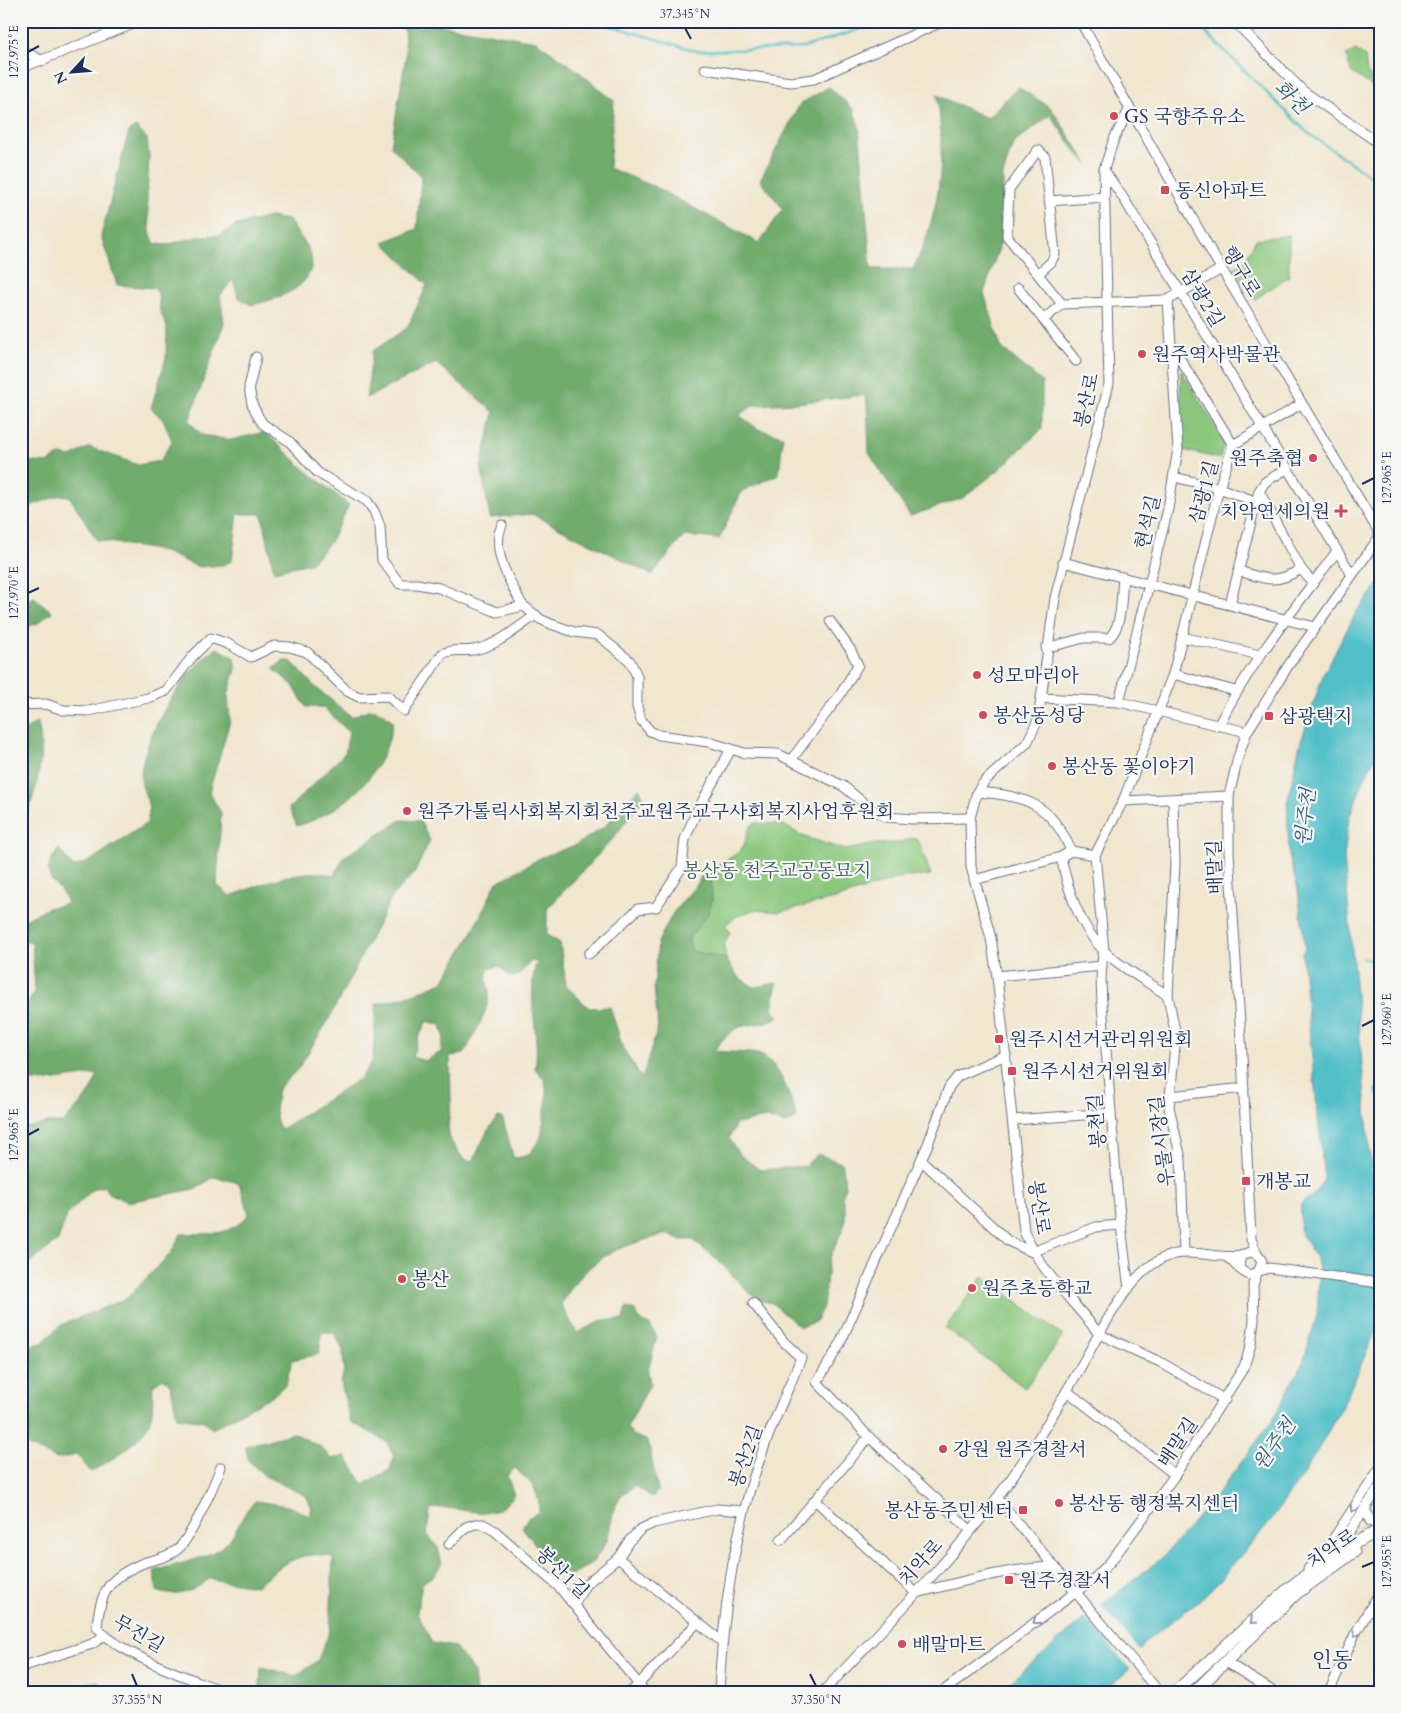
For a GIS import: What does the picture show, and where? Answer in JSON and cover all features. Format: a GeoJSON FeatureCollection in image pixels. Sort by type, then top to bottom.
{"type":"FeatureCollection","features":[{"type":"Feature","properties":{"kind":"main road","name":"치악로"},"geometry":{"type":"LineString","coordinates":[[1175,1692],[1334,1554],[1380,1528]]}},
{"type":"Feature","properties":{"kind":"main road","name":"치악로"},"geometry":{"type":"LineString","coordinates":[[1197,1690],[1226,1662],[1293,1590],[1345,1557],[1380,1538]]}},
{"type":"Feature","properties":{"kind":"street"},"geometry":{"type":"LineString","coordinates":[[21,68],[43,61],[141,21]]}},
{"type":"Feature","properties":{"kind":"street"},"geometry":{"type":"LineString","coordinates":[[705,69],[768,80],[792,82],[814,79],[944,21]]}},
{"type":"Feature","properties":{"kind":"street","name":"행구로"},"geometry":{"type":"LineString","coordinates":[[1080,21],[1221,269],[1380,535]]}},
{"type":"Feature","properties":{"kind":"street"},"geometry":{"type":"LineString","coordinates":[[1234,21],[1303,91],[1380,144]]}},
{"type":"Feature","properties":{"kind":"street"},"geometry":{"type":"LineString","coordinates":[[21,50],[43,61]]}},
{"type":"Feature","properties":{"kind":"street","name":"봉산로"},"geometry":{"type":"LineString","coordinates":[[1130,108],[1114,139],[1104,170],[1109,384],[1063,562],[1046,648],[1038,720],[1027,743],[995,771],[977,792],[970,818],[970,846],[974,880],[991,938],[997,976],[1024,1232],[1032,1252],[1099,1334],[1160,1362],[1225,1400]]}},
{"type":"Feature","properties":{"kind":"street"},"geometry":{"type":"LineString","coordinates":[[1038,274],[1051,262],[1055,254],[1044,157],[1038,150],[1009,189],[1007,236],[1062,304]]}},
{"type":"Feature","properties":{"kind":"street","name":"삼광2길"},"geometry":{"type":"LineString","coordinates":[[1104,170],[1124,198],[1352,575]]}},
{"type":"Feature","properties":{"kind":"street"},"geometry":{"type":"LineString","coordinates":[[1049,201],[1105,197]]}},
{"type":"Feature","properties":{"kind":"street"},"geometry":{"type":"LineString","coordinates":[[1044,319],[1062,304],[1108,304],[1168,300],[1221,269]]}},
{"type":"Feature","properties":{"kind":"street"},"geometry":{"type":"LineString","coordinates":[[1018,288],[1076,361]]}},
{"type":"Feature","properties":{"kind":"street","name":"현석길"},"geometry":{"type":"LineString","coordinates":[[1119,702],[1174,477],[1178,449],[1168,300]]}},
{"type":"Feature","properties":{"kind":"street","name":"현석길"},"geometry":{"type":"LineString","coordinates":[[1172,346],[1233,445]]}},
{"type":"Feature","properties":{"kind":"street"},"geometry":{"type":"LineString","coordinates":[[256,357],[250,387],[252,404],[259,418],[263,424],[289,441],[318,473],[367,501],[374,511],[380,526],[382,560],[400,584],[417,584],[439,588],[497,612],[523,606]]}},
{"type":"Feature","properties":{"kind":"street","name":"삼광1길"},"geometry":{"type":"LineString","coordinates":[[1158,712],[1173,674],[1220,488],[1233,445],[1301,404]]}},
{"type":"Feature","properties":{"kind":"street"},"geometry":{"type":"LineString","coordinates":[[1230,604],[1259,491],[1265,482],[1288,468]]}},
{"type":"Feature","properties":{"kind":"street"},"geometry":{"type":"LineString","coordinates":[[1174,477],[1220,488],[1256,502]]}},
{"type":"Feature","properties":{"kind":"street"},"geometry":{"type":"LineString","coordinates":[[1259,491],[1301,569],[1313,583]]}},
{"type":"Feature","properties":{"kind":"street"},"geometry":{"type":"LineString","coordinates":[[502,525],[499,532],[500,552],[506,572],[523,606],[536,614],[540,619],[574,632],[598,635],[630,662],[637,676],[639,715],[650,731],[670,738],[708,742],[744,753],[778,754],[843,786],[879,815],[886,817],[912,819],[970,818]]}},
{"type":"Feature","properties":{"kind":"street","name":"배말길"},"geometry":{"type":"LineString","coordinates":[[1251,1240],[1244,1088],[1229,852],[1230,796],[1238,757],[1246,732],[1380,535]]}},
{"type":"Feature","properties":{"kind":"street"},"geometry":{"type":"LineString","coordinates":[[1218,726],[1235,691],[1337,551]]}},
{"type":"Feature","properties":{"kind":"street"},"geometry":{"type":"LineString","coordinates":[[1063,562],[1316,627]]}},
{"type":"Feature","properties":{"kind":"street"},"geometry":{"type":"LineString","coordinates":[[1239,571],[1273,580],[1281,580],[1301,569]]}},
{"type":"Feature","properties":{"kind":"street"},"geometry":{"type":"LineString","coordinates":[[1046,648],[1084,638],[1109,638],[1114,634],[1117,626],[1123,577]]}},
{"type":"Feature","properties":{"kind":"street"},"geometry":{"type":"LineString","coordinates":[[21,705],[46,704],[63,710],[88,711],[148,698],[166,691],[192,657],[211,638],[228,644],[252,657],[274,646],[290,647],[307,652],[347,691],[359,697],[388,696],[404,711],[442,654],[450,650],[472,650],[482,647],[500,639],[536,614]]}},
{"type":"Feature","properties":{"kind":"street"},"geometry":{"type":"LineString","coordinates":[[791,760],[840,695],[858,665],[850,649],[830,621]]}},
{"type":"Feature","properties":{"kind":"street"},"geometry":{"type":"LineString","coordinates":[[1182,637],[1260,655]]}},
{"type":"Feature","properties":{"kind":"street"},"geometry":{"type":"LineString","coordinates":[[1173,674],[1235,691]]}},
{"type":"Feature","properties":{"kind":"street"},"geometry":{"type":"LineString","coordinates":[[1041,698],[1119,702],[1246,732]]}},
{"type":"Feature","properties":{"kind":"street"},"geometry":{"type":"LineString","coordinates":[[974,880],[1060,857],[1071,852],[1096,854],[1123,801],[1158,712]]}},
{"type":"Feature","properties":{"kind":"street"},"geometry":{"type":"LineString","coordinates":[[589,954],[638,908],[656,907],[682,867],[685,839],[731,748]]}},
{"type":"Feature","properties":{"kind":"street"},"geometry":{"type":"LineString","coordinates":[[977,792],[1002,793],[1031,802],[1054,821],[1066,838],[1071,852]]}},
{"type":"Feature","properties":{"kind":"street"},"geometry":{"type":"LineString","coordinates":[[1123,801],[1173,801],[1230,796]]}},
{"type":"Feature","properties":{"kind":"street","name":"우물시장길"},"geometry":{"type":"LineString","coordinates":[[1173,801],[1174,863],[1168,996],[1176,1036],[1169,1107],[1183,1174],[1184,1253]]}},
{"type":"Feature","properties":{"kind":"street","name":"봉천길"},"geometry":{"type":"LineString","coordinates":[[1096,854],[1104,951],[1102,966],[1103,1019],[1120,1225],[1129,1288]]}},
{"type":"Feature","properties":{"kind":"street"},"geometry":{"type":"LineString","coordinates":[[1060,857],[1068,891],[1090,932],[1104,951],[1168,996]]}},
{"type":"Feature","properties":{"kind":"street"},"geometry":{"type":"LineString","coordinates":[[997,976],[1102,966]]}},
{"type":"Feature","properties":{"kind":"street"},"geometry":{"type":"LineString","coordinates":[[970,1530],[869,1437],[816,1382],[840,1346],[921,1160],[948,1086],[958,1076],[1006,1055]]}},
{"type":"Feature","properties":{"kind":"street"},"geometry":{"type":"LineString","coordinates":[[1170,1096],[1244,1088]]}},
{"type":"Feature","properties":{"kind":"street"},"geometry":{"type":"LineString","coordinates":[[1013,1120],[1111,1113]]}},
{"type":"Feature","properties":{"kind":"street"},"geometry":{"type":"LineString","coordinates":[[921,1160],[1008,1241],[1032,1252],[1096,1227],[1120,1225]]}},
{"type":"Feature","properties":{"kind":"street"},"geometry":{"type":"LineString","coordinates":[[1251,1240],[1244,1254],[1241,1269],[1253,1285]]}},
{"type":"Feature","properties":{"kind":"street"},"geometry":{"type":"LineString","coordinates":[[1251,1240],[1263,1261]]}},
{"type":"Feature","properties":{"kind":"street"},"geometry":{"type":"LineString","coordinates":[[1161,1691],[997,1498],[1067,1391],[1099,1334],[1129,1288],[1158,1261],[1171,1254],[1184,1253],[1228,1258],[1244,1254],[1263,1261],[1380,1283]]}},
{"type":"Feature","properties":{"kind":"street"},"geometry":{"type":"LineString","coordinates":[[1228,1258],[1250,1275],[1258,1272]]}},
{"type":"Feature","properties":{"kind":"street"},"geometry":{"type":"LineString","coordinates":[[1253,1285],[1263,1261]]}},
{"type":"Feature","properties":{"kind":"street","name":"배말길"},"geometry":{"type":"LineString","coordinates":[[942,1692],[1078,1594],[1111,1561],[1175,1475],[1225,1400],[1244,1367],[1251,1344],[1254,1320],[1253,1285]]}},
{"type":"Feature","properties":{"kind":"street","name":"봉산2길"},"geometry":{"type":"LineString","coordinates":[[719,1692],[721,1641],[730,1576],[744,1511],[761,1454],[800,1358],[784,1342],[752,1303]]}},
{"type":"Feature","properties":{"kind":"street"},"geometry":{"type":"LineString","coordinates":[[1067,1391],[1175,1475]]}},
{"type":"Feature","properties":{"kind":"street"},"geometry":{"type":"LineString","coordinates":[[781,1540],[869,1437]]}},
{"type":"Feature","properties":{"kind":"street","name":"무진길"},"geometry":{"type":"LineString","coordinates":[[220,1467],[213,1487],[178,1549],[122,1574],[109,1585],[99,1605],[97,1628],[104,1636],[175,1672],[226,1692]]}},
{"type":"Feature","properties":{"kind":"street"},"geometry":{"type":"LineString","coordinates":[[1293,1590],[1326,1550],[1380,1468]]}},
{"type":"Feature","properties":{"kind":"street"},"geometry":{"type":"LineString","coordinates":[[1334,1554],[1380,1486]]}},
{"type":"Feature","properties":{"kind":"street","name":"치악로"},"geometry":{"type":"LineString","coordinates":[[823,1692],[916,1593],[997,1498]]}},
{"type":"Feature","properties":{"kind":"street"},"geometry":{"type":"LineString","coordinates":[[816,1500],[916,1593],[1007,1572],[1055,1567]]}},
{"type":"Feature","properties":{"kind":"street"},"geometry":{"type":"LineString","coordinates":[[1365,1508],[1370,1521],[1380,1528]]}},
{"type":"Feature","properties":{"kind":"street"},"geometry":{"type":"LineString","coordinates":[[574,1604],[586,1584],[618,1558],[629,1541],[641,1529],[654,1523],[717,1509],[744,1511]]}},
{"type":"Feature","properties":{"kind":"street","name":"봉산1길"},"geometry":{"type":"LineString","coordinates":[[449,1544],[466,1527],[483,1524],[496,1531],[559,1587],[645,1692]]}},
{"type":"Feature","properties":{"kind":"street"},"geometry":{"type":"LineString","coordinates":[[618,1558],[721,1641]]}},
{"type":"Feature","properties":{"kind":"street"},"geometry":{"type":"LineString","coordinates":[[1329,1692],[1355,1634],[1380,1592]]}},
{"type":"Feature","properties":{"kind":"street"},"geometry":{"type":"LineString","coordinates":[[631,1692],[697,1623]]}},
{"type":"Feature","properties":{"kind":"street"},"geometry":{"type":"LineString","coordinates":[[21,1667],[92,1644],[104,1636]]}},
{"type":"Feature","properties":{"kind":"street"},"geometry":{"type":"LineString","coordinates":[[1226,1662],[1274,1692]]}},
{"type":"Feature","properties":{"kind":"green space"},"geometry":{"type":"Polygon","coordinates":[[[440,25],[536,41],[577,70],[614,101],[609,168],[653,186],[759,243],[783,209],[760,180],[800,104],[829,87],[853,109],[859,126],[871,269],[913,269],[930,227],[939,184],[941,162],[940,117],[937,95],[987,118],[1018,87],[1051,108],[1088,164],[1072,147],[1050,115],[1013,144],[1003,175],[1002,238],[984,293],[1001,347],[1042,382],[1042,429],[1001,468],[963,498],[910,516],[869,453],[867,401],[864,395],[797,403],[754,405],[739,415],[758,429],[783,436],[779,474],[742,491],[719,539],[684,536],[652,575],[532,514],[490,518],[481,467],[494,412],[436,363],[366,398],[373,351],[407,328],[427,285],[383,242],[417,229],[421,177],[391,146],[406,56],[404,28],[440,25]]]}},
{"type":"Feature","properties":{"kind":"green space"},"geometry":{"type":"Polygon","coordinates":[[[1356,50],[1365,57],[1367,72],[1372,80],[1373,87],[1351,72],[1346,55],[1356,50]]]}},
{"type":"Feature","properties":{"kind":"green space"},"geometry":{"type":"Polygon","coordinates":[[[136,127],[147,139],[149,156],[147,199],[150,231],[154,243],[166,245],[201,236],[221,235],[237,225],[270,217],[289,220],[310,253],[311,267],[308,276],[292,291],[282,296],[251,305],[238,297],[233,279],[220,296],[224,323],[189,421],[202,435],[231,440],[265,432],[302,467],[349,505],[330,542],[310,563],[274,571],[262,514],[238,514],[232,561],[223,565],[199,567],[162,551],[97,540],[69,496],[61,495],[21,509],[21,461],[47,463],[60,455],[71,457],[89,447],[138,465],[160,461],[172,441],[164,421],[151,408],[166,358],[167,327],[160,311],[158,293],[154,288],[117,285],[101,236],[129,131],[136,127]]]}},
{"type":"Feature","properties":{"kind":"green space"},"geometry":{"type":"Polygon","coordinates":[[[1289,235],[1289,276],[1254,300],[1234,268],[1244,262],[1256,239],[1289,235]]]}},
{"type":"Feature","properties":{"kind":"green space"},"geometry":{"type":"Polygon","coordinates":[[[1181,370],[1224,441],[1220,459],[1179,449],[1181,370]]]}},
{"type":"Feature","properties":{"kind":"green space"},"geometry":{"type":"Polygon","coordinates":[[[34,597],[52,612],[38,623],[21,629],[21,604],[34,597]]]}},
{"type":"Feature","properties":{"kind":"green space"},"geometry":{"type":"Polygon","coordinates":[[[217,648],[235,658],[236,669],[228,695],[230,721],[209,792],[221,813],[217,885],[230,896],[268,882],[295,875],[321,873],[334,876],[344,857],[401,820],[420,821],[430,840],[414,874],[393,895],[329,1019],[298,1069],[278,1089],[275,1111],[277,1122],[281,1129],[361,1078],[373,1060],[376,1004],[405,997],[443,982],[471,935],[496,883],[542,857],[576,845],[604,827],[639,788],[644,798],[611,841],[547,909],[547,935],[560,943],[566,986],[589,1008],[610,1007],[623,1048],[642,1079],[658,1027],[654,988],[658,942],[673,913],[698,883],[705,868],[711,868],[712,901],[708,913],[688,940],[692,951],[726,959],[738,977],[754,987],[777,983],[772,1009],[779,1016],[765,1022],[740,1027],[721,1041],[714,1051],[752,1053],[765,1057],[778,1071],[797,1118],[786,1124],[767,1118],[736,1124],[729,1138],[740,1155],[760,1170],[805,1166],[818,1154],[841,1163],[845,1188],[842,1198],[845,1208],[845,1224],[829,1260],[823,1307],[815,1322],[800,1327],[772,1303],[756,1299],[717,1260],[693,1240],[680,1240],[667,1234],[632,1244],[605,1256],[583,1274],[572,1287],[561,1304],[577,1333],[602,1320],[623,1320],[626,1308],[635,1310],[640,1321],[650,1325],[657,1337],[648,1370],[650,1384],[627,1428],[635,1436],[648,1441],[658,1491],[652,1497],[635,1486],[622,1495],[614,1509],[607,1541],[593,1562],[571,1576],[550,1564],[522,1527],[528,1518],[539,1512],[539,1504],[533,1487],[515,1468],[507,1476],[514,1495],[505,1505],[495,1511],[485,1513],[442,1508],[430,1509],[427,1534],[438,1548],[442,1565],[433,1576],[422,1583],[417,1612],[432,1643],[455,1647],[474,1672],[476,1692],[267,1692],[260,1687],[261,1667],[296,1676],[318,1660],[330,1630],[333,1557],[311,1555],[301,1557],[282,1566],[256,1586],[209,1579],[191,1590],[178,1594],[157,1591],[154,1571],[195,1560],[214,1552],[229,1540],[247,1510],[255,1501],[288,1506],[309,1516],[312,1508],[306,1496],[265,1476],[249,1461],[245,1446],[294,1433],[321,1447],[332,1459],[346,1456],[363,1484],[390,1470],[394,1457],[387,1442],[350,1421],[341,1383],[344,1370],[343,1350],[334,1333],[322,1332],[319,1354],[292,1360],[286,1384],[275,1394],[212,1429],[204,1421],[177,1417],[171,1386],[163,1378],[153,1385],[151,1416],[146,1429],[133,1444],[91,1472],[77,1455],[57,1459],[28,1446],[21,1439],[21,1347],[42,1343],[61,1325],[127,1298],[171,1253],[181,1234],[210,1234],[226,1231],[241,1222],[249,1214],[239,1183],[214,1177],[195,1189],[128,1202],[108,1193],[104,1186],[93,1189],[67,1215],[58,1241],[21,1269],[21,1129],[48,1123],[63,1123],[90,1093],[98,1074],[42,1082],[21,1079],[21,1010],[26,1008],[35,989],[32,942],[21,939],[21,921],[48,908],[67,904],[49,875],[52,860],[59,849],[73,867],[88,862],[147,823],[149,806],[141,778],[148,744],[156,725],[179,687],[205,657],[217,648]],[[531,961],[519,975],[511,977],[499,966],[488,969],[489,995],[483,1018],[464,1054],[450,1056],[451,1102],[448,1126],[450,1140],[464,1160],[473,1161],[487,1132],[498,1117],[503,1119],[513,1157],[529,1155],[541,1137],[547,1097],[545,1080],[535,1069],[536,1042],[532,988],[537,962],[531,961]],[[427,1021],[419,1036],[412,1057],[425,1061],[441,1052],[444,1036],[441,1025],[427,1021]]]}},
{"type":"Feature","properties":{"kind":"green space"},"geometry":{"type":"Polygon","coordinates":[[[283,661],[291,661],[314,686],[352,717],[365,711],[374,710],[393,721],[389,740],[382,757],[361,787],[332,811],[297,826],[289,808],[345,753],[349,732],[323,707],[306,707],[292,684],[273,669],[283,661]]]}},
{"type":"Feature","properties":{"kind":"green space"},"geometry":{"type":"Polygon","coordinates":[[[38,722],[41,749],[38,776],[31,803],[21,829],[21,733],[38,722]]]}},
{"type":"Feature","properties":{"kind":"green space","name":"봉산동 천주교공동묘지"},"geometry":{"type":"Polygon","coordinates":[[[754,823],[782,824],[802,836],[845,850],[876,844],[898,843],[911,838],[916,839],[920,844],[931,875],[899,878],[835,899],[779,912],[753,910],[737,916],[725,925],[730,932],[724,945],[726,959],[692,951],[687,940],[708,913],[712,901],[711,868],[739,852],[744,845],[749,829],[754,823]]]}},
{"type":"Feature","properties":{"kind":"green space"},"geometry":{"type":"Polygon","coordinates":[[[983,1276],[1063,1336],[1025,1388],[945,1328],[983,1276]]]}},
{"type":"Feature","properties":{"kind":"green space"},"geometry":{"type":"Polygon","coordinates":[[[98,1681],[105,1692],[55,1692],[98,1681]]]}},
{"type":"Feature","properties":{"kind":"water","name":"원주천"},"geometry":{"type":"Polygon","coordinates":[[[1380,582],[1380,746],[1349,818],[1344,857],[1380,1270],[1380,1329],[1374,1335],[1346,1399],[1320,1446],[1302,1476],[1266,1527],[1206,1595],[1145,1642],[1130,1669],[1102,1692],[999,1692],[1085,1618],[1163,1557],[1210,1504],[1272,1421],[1303,1362],[1317,1316],[1319,1275],[1316,1258],[1300,1232],[1301,1204],[1314,1194],[1324,1179],[1302,953],[1305,948],[1298,890],[1289,855],[1287,802],[1300,744],[1323,675],[1357,611],[1380,582]]]}},
{"type":"Feature","properties":{"kind":"pier"},"geometry":{"type":"Polygon","coordinates":[[[1100,1604],[1142,1653],[1132,1671],[1084,1615],[1100,1604]]]}},
{"type":"Feature","properties":{"kind":"waterway","name":"화천"},"geometry":{"type":"LineString","coordinates":[[594,21],[697,51],[802,48],[885,21]]}},
{"type":"Feature","properties":{"kind":"waterway","name":"화천"},"geometry":{"type":"LineString","coordinates":[[1194,21],[1308,133],[1380,183]]}},
{"type":"Feature","properties":{"kind":"waterway"},"geometry":{"type":"LineString","coordinates":[[1363,958],[1372,961],[1376,970],[1373,978],[1380,996]]}},
{"type":"Feature","properties":{"kind":"waterway"},"geometry":{"type":"LineString","coordinates":[[1380,1080],[1376,1091],[1380,1097]]}},
{"type":"Feature","properties":{"kind":"place","name":"GS 국향주유소"},"geometry":{"type":"Point","coordinates":[1114,116]}},
{"type":"Feature","properties":{"kind":"place","name":"동신아파트"},"geometry":{"type":"Point","coordinates":[1165,190]}},
{"type":"Feature","properties":{"kind":"place","name":"원주역사박물관"},"geometry":{"type":"Point","coordinates":[1142,354]}},
{"type":"Feature","properties":{"kind":"place","name":"원주축협"},"geometry":{"type":"Point","coordinates":[1313,458]}},
{"type":"Feature","properties":{"kind":"place","name":"치악연세의원"},"geometry":{"type":"Point","coordinates":[1341,511]}},
{"type":"Feature","properties":{"kind":"place","name":"성모마리아"},"geometry":{"type":"Point","coordinates":[977,675]}},
{"type":"Feature","properties":{"kind":"place","name":"봉산동성당"},"geometry":{"type":"Point","coordinates":[983,715]}},
{"type":"Feature","properties":{"kind":"place","name":"삼광택지"},"geometry":{"type":"Point","coordinates":[1269,716]}},
{"type":"Feature","properties":{"kind":"place","name":"봉산동 꽃이야기"},"geometry":{"type":"Point","coordinates":[1052,766]}},
{"type":"Feature","properties":{"kind":"place","name":"원주가톨릭사회복지회천주교원주교구사회복지사업후원회"},"geometry":{"type":"Point","coordinates":[407,811]}},
{"type":"Feature","properties":{"kind":"place","name":"원주시선거관리위원회"},"geometry":{"type":"Point","coordinates":[999,1039]}},
{"type":"Feature","properties":{"kind":"place","name":"원주시선거위원회"},"geometry":{"type":"Point","coordinates":[1012,1071]}},
{"type":"Feature","properties":{"kind":"place","name":"개봉교"},"geometry":{"type":"Point","coordinates":[1246,1181]}},
{"type":"Feature","properties":{"kind":"place","name":"봉산"},"geometry":{"type":"Point","coordinates":[402,1279]}},
{"type":"Feature","properties":{"kind":"place","name":"원주초등학교"},"geometry":{"type":"Point","coordinates":[972,1288]}},
{"type":"Feature","properties":{"kind":"place","name":"강원 원주경찰서"},"geometry":{"type":"Point","coordinates":[943,1449]}},
{"type":"Feature","properties":{"kind":"place","name":"봉산동 행정복지센터"},"geometry":{"type":"Point","coordinates":[1059,1503]}},
{"type":"Feature","properties":{"kind":"place","name":"봉산동주민센터"},"geometry":{"type":"Point","coordinates":[1023,1510]}},
{"type":"Feature","properties":{"kind":"place","name":"원주경찰서"},"geometry":{"type":"Point","coordinates":[1009,1580]}},
{"type":"Feature","properties":{"kind":"place","name":"배말마트"},"geometry":{"type":"Point","coordinates":[902,1644]}},
{"type":"Feature","properties":{"kind":"district","name":"인동"},"geometry":{"type":"Point","coordinates":[1332,1660]}}]}
